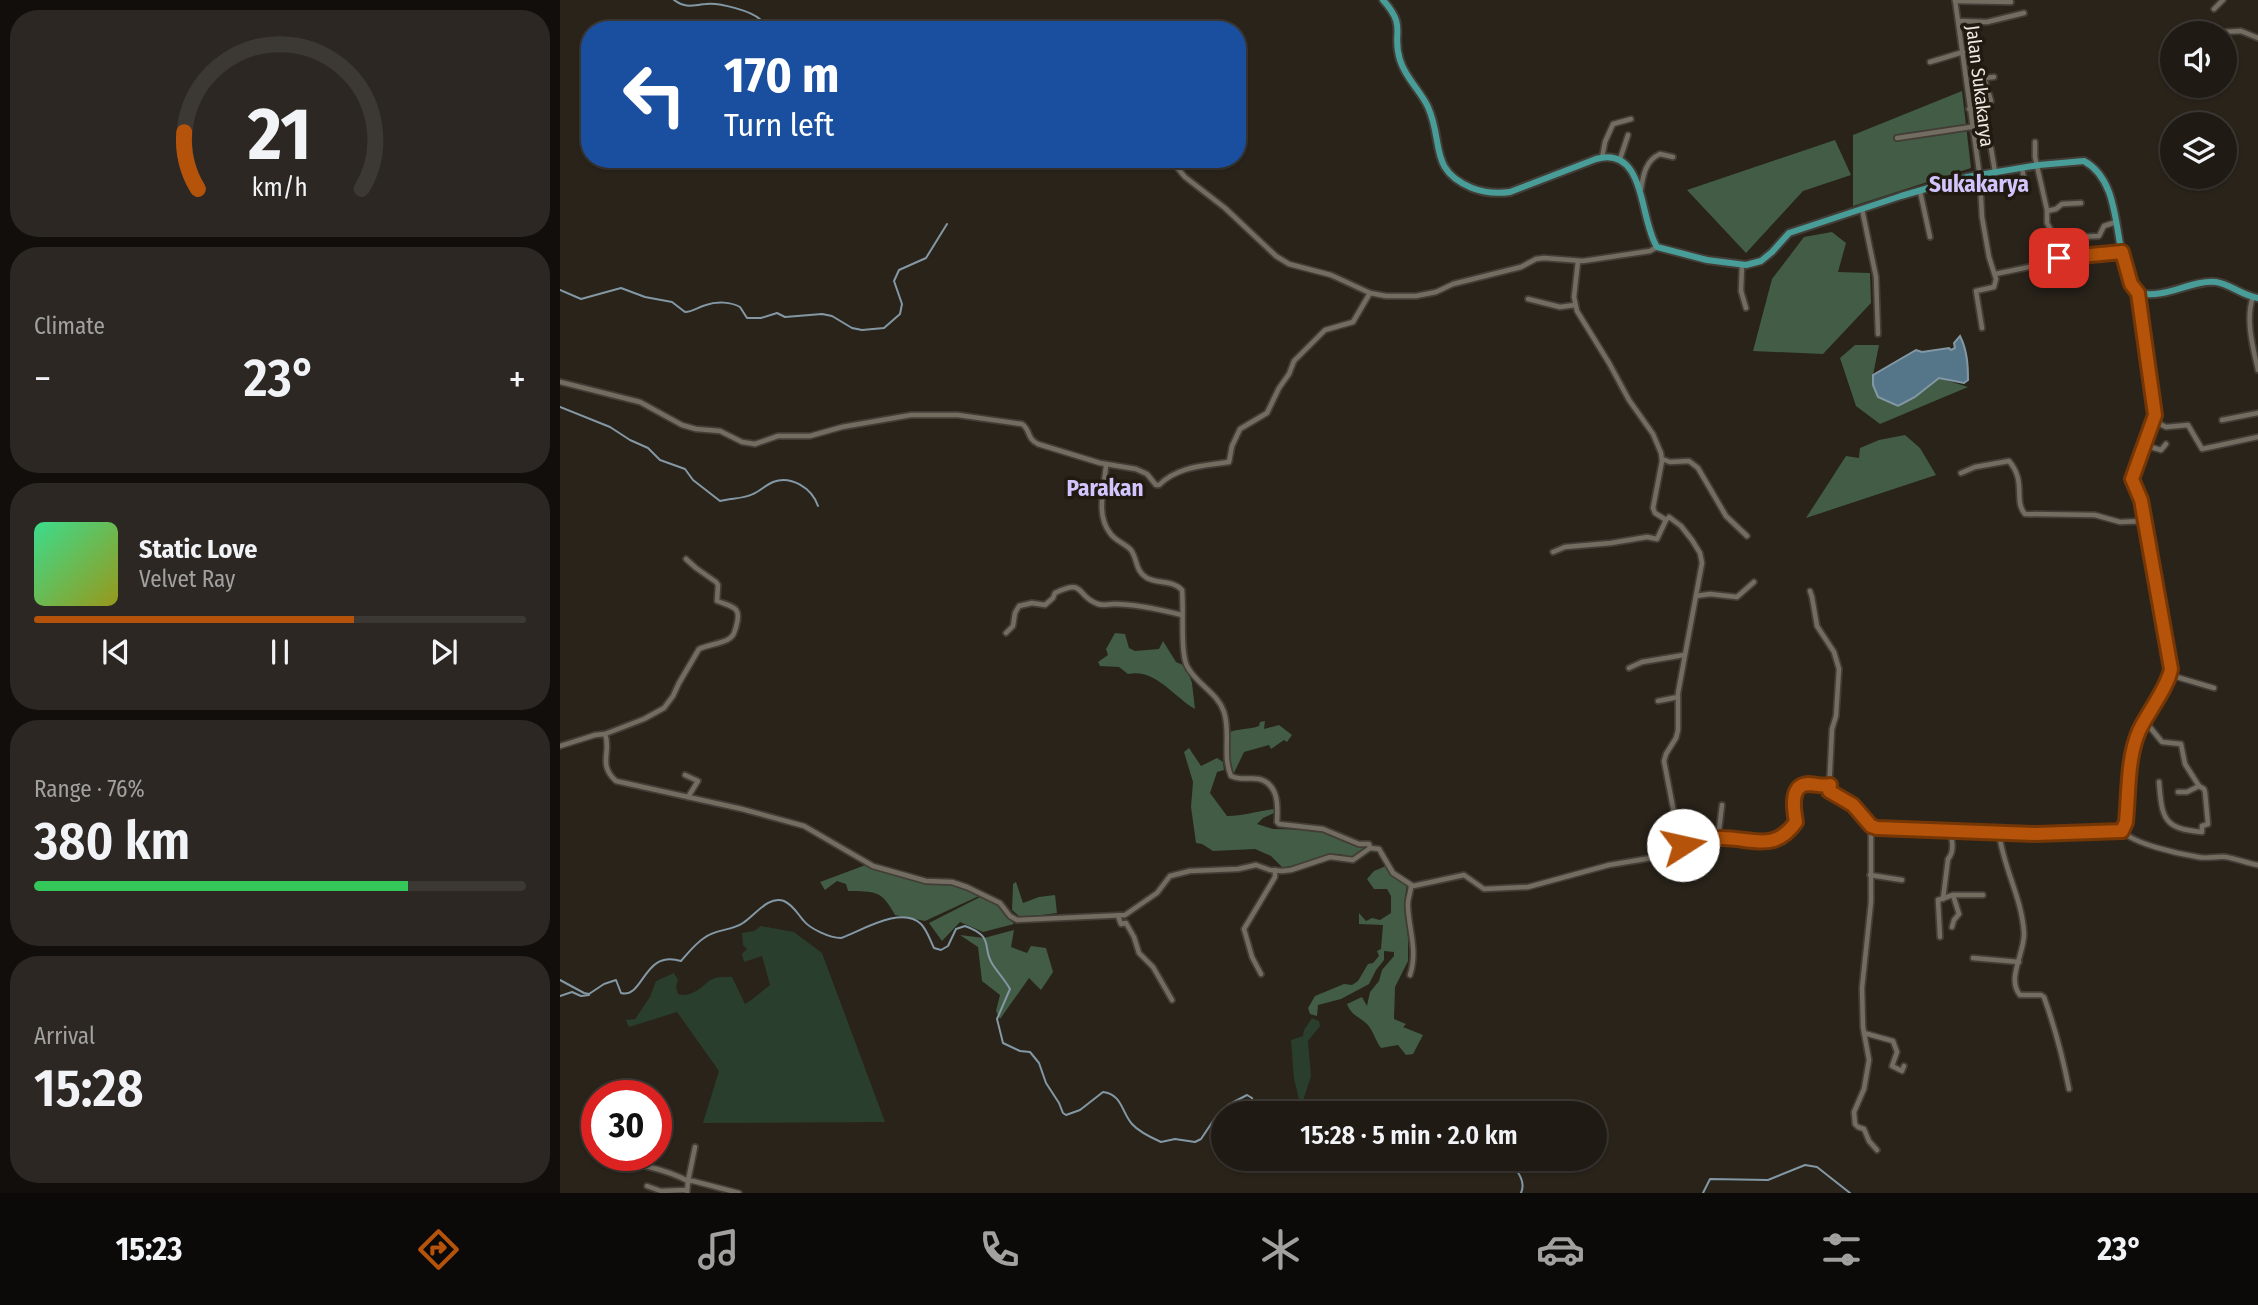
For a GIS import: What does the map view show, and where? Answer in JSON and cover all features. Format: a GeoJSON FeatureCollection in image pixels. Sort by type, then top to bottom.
{"type":"FeatureCollection","features":[{"type":"Feature","properties":{"kind":"main road"},"geometry":{"type":"LineString","coordinates":[[1383,0],[1397,19],[1399,58],[1407,77],[1429,108],[1442,164],[1450,175],[1476,189],[1497,194],[1513,191],[1602,158],[1619,159],[1629,168],[1640,193],[1657,247],[1707,260],[1742,265],[1761,261],[1789,233],[1862,209],[1979,175],[2079,160],[2087,162],[2097,171],[2109,193],[2131,284],[2138,293],[2168,293],[2216,282],[2256,297]]}},
{"type":"Feature","properties":{"kind":"street"},"geometry":{"type":"LineString","coordinates":[[2214,9],[2223,0]]}},
{"type":"Feature","properties":{"kind":"street"},"geometry":{"type":"LineString","coordinates":[[1955,1],[2011,2]]}},
{"type":"Feature","properties":{"kind":"street","name":"Jalan Sukakarya"},"geometry":{"type":"LineString","coordinates":[[1955,1],[1979,175],[1982,217],[1995,274]]}},
{"type":"Feature","properties":{"kind":"street"},"geometry":{"type":"LineString","coordinates":[[1959,21],[1987,22],[2024,13]]}},
{"type":"Feature","properties":{"kind":"street"},"geometry":{"type":"LineString","coordinates":[[2237,31],[2258,38]]}},
{"type":"Feature","properties":{"kind":"street"},"geometry":{"type":"LineString","coordinates":[[1930,62],[1963,52]]}},
{"type":"Feature","properties":{"kind":"street"},"geometry":{"type":"LineString","coordinates":[[1969,109],[1992,100],[1984,78],[1994,77]]}},
{"type":"Feature","properties":{"kind":"street"},"geometry":{"type":"LineString","coordinates":[[1602,158],[1613,124],[1632,119]]}},
{"type":"Feature","properties":{"kind":"street"},"geometry":{"type":"LineString","coordinates":[[1898,138],[1971,127]]}},
{"type":"Feature","properties":{"kind":"street"},"geometry":{"type":"LineString","coordinates":[[1619,159],[1628,135]]}},
{"type":"Feature","properties":{"kind":"street"},"geometry":{"type":"LineString","coordinates":[[2035,142],[2047,223],[2052,232]]}},
{"type":"Feature","properties":{"kind":"street"},"geometry":{"type":"LineString","coordinates":[[1991,148],[1995,172]]}},
{"type":"Feature","properties":{"kind":"street"},"geometry":{"type":"LineString","coordinates":[[1640,193],[1644,172],[1652,158],[1660,153],[1673,157]]}},
{"type":"Feature","properties":{"kind":"street"},"geometry":{"type":"LineString","coordinates":[[1178,168],[1276,256],[1289,264],[1331,275],[1370,293],[1402,296],[1426,294],[1521,267],[1536,259],[1550,257],[1578,261],[1617,257],[1650,251],[1657,247]]}},
{"type":"Feature","properties":{"kind":"street"},"geometry":{"type":"LineString","coordinates":[[2022,168],[2026,191]]}},
{"type":"Feature","properties":{"kind":"street"},"geometry":{"type":"LineString","coordinates":[[1920,191],[1930,237]]}},
{"type":"Feature","properties":{"kind":"street"},"geometry":{"type":"LineString","coordinates":[[2047,211],[2062,204],[2081,203]]}},
{"type":"Feature","properties":{"kind":"street"},"geometry":{"type":"LineString","coordinates":[[1862,209],[1876,277],[1878,334]]}},
{"type":"Feature","properties":{"kind":"street"},"geometry":{"type":"LineString","coordinates":[[2079,237],[2099,236],[2104,226],[2116,222]]}},
{"type":"Feature","properties":{"kind":"street"},"geometry":{"type":"LineString","coordinates":[[1982,328],[1976,291],[1995,286],[1995,274],[2053,262],[2063,256],[2122,252]]}},
{"type":"Feature","properties":{"kind":"street"},"geometry":{"type":"LineString","coordinates":[[1578,261],[1575,305],[1629,400],[1653,434],[1662,459],[1653,508],[1655,513],[1666,520]]}},
{"type":"Feature","properties":{"kind":"street"},"geometry":{"type":"LineString","coordinates":[[1742,265],[1741,290],[1746,308]]}},
{"type":"Feature","properties":{"kind":"street"},"geometry":{"type":"LineString","coordinates":[[560,382],[640,402],[682,425],[720,431],[745,443],[759,444],[778,436],[810,436],[842,427],[911,415],[958,415],[1022,424],[1031,440],[1038,444],[1106,464],[1141,471],[1157,485],[1175,472],[1201,465],[1229,462],[1232,446],[1240,429],[1267,413],[1294,361],[1325,330],[1353,322],[1370,293]]}},
{"type":"Feature","properties":{"kind":"street"},"geometry":{"type":"LineString","coordinates":[[2122,831],[2126,822],[2133,749],[2143,723],[2170,675],[2170,652],[2141,500],[2132,479],[2155,415],[2138,293]]}},
{"type":"Feature","properties":{"kind":"street"},"geometry":{"type":"LineString","coordinates":[[2256,297],[2251,304],[2251,333],[2258,370]]}},
{"type":"Feature","properties":{"kind":"street"},"geometry":{"type":"LineString","coordinates":[[1528,299],[1560,307],[1575,305]]}},
{"type":"Feature","properties":{"kind":"street"},"geometry":{"type":"LineString","coordinates":[[2222,420],[2258,413]]}},
{"type":"Feature","properties":{"kind":"street"},"geometry":{"type":"LineString","coordinates":[[2154,421],[2166,427],[2188,425],[2202,449],[2258,437]]}},
{"type":"Feature","properties":{"kind":"street"},"geometry":{"type":"LineString","coordinates":[[2144,445],[2161,450],[2166,444]]}},
{"type":"Feature","properties":{"kind":"street"},"geometry":{"type":"LineString","coordinates":[[1662,459],[1670,462],[1689,461],[1698,468],[1727,516],[1747,536]]}},
{"type":"Feature","properties":{"kind":"street"},"geometry":{"type":"LineString","coordinates":[[1961,474],[1975,467],[2010,461],[2019,477],[2020,507],[2025,514],[2095,514],[2125,523],[2144,522]]}},
{"type":"Feature","properties":{"kind":"street"},"geometry":{"type":"LineString","coordinates":[[1106,464],[1101,510],[1109,533],[1129,548],[1144,576],[1180,587],[1186,664],[1223,708],[1229,742],[1226,762],[1231,776],[1258,779],[1266,783],[1276,796],[1279,824],[1323,829],[1359,844],[1368,844],[1370,848]]}},
{"type":"Feature","properties":{"kind":"street"},"geometry":{"type":"LineString","coordinates":[[1553,552],[1565,547],[1611,544],[1647,537],[1657,539],[1669,517],[1681,526],[1700,552],[1702,563],[1678,698],[1678,730],[1664,761],[1674,813],[1689,834],[1690,843]]}},
{"type":"Feature","properties":{"kind":"street"},"geometry":{"type":"LineString","coordinates":[[560,746],[605,734],[664,708],[699,649],[728,640],[734,634],[739,618],[737,611],[717,601],[716,582],[686,559]]}},
{"type":"Feature","properties":{"kind":"street"},"geometry":{"type":"LineString","coordinates":[[1696,596],[1710,594],[1737,597],[1754,582]]}},
{"type":"Feature","properties":{"kind":"street"},"geometry":{"type":"LineString","coordinates":[[1006,633],[1013,626],[1019,607],[1032,603],[1045,605],[1055,593],[1065,587],[1080,589],[1088,599],[1101,605],[1136,606],[1182,615]]}},
{"type":"Feature","properties":{"kind":"street"},"geometry":{"type":"LineString","coordinates":[[1810,592],[1817,626],[1834,652],[1839,669],[1829,791],[1853,805],[1871,826],[1999,833],[2122,831]]}},
{"type":"Feature","properties":{"kind":"street"},"geometry":{"type":"LineString","coordinates":[[1629,668],[1642,662],[1685,655]]}},
{"type":"Feature","properties":{"kind":"street"},"geometry":{"type":"LineString","coordinates":[[2170,675],[2214,688]]}},
{"type":"Feature","properties":{"kind":"street"},"geometry":{"type":"LineString","coordinates":[[1658,701],[1678,698]]}},
{"type":"Feature","properties":{"kind":"street"},"geometry":{"type":"LineString","coordinates":[[2143,723],[2149,726],[2162,742],[2181,744],[2185,764],[2199,786],[2204,789],[2208,824],[2202,826],[2202,832],[2183,831],[2168,824],[2163,815],[2158,782]]}},
{"type":"Feature","properties":{"kind":"street"},"geometry":{"type":"LineString","coordinates":[[605,734],[608,738],[605,761],[608,771],[616,780],[804,826],[873,866],[926,881],[967,887],[1000,903],[1013,919],[1118,916],[1130,913],[1157,893],[1167,878],[1174,875],[1256,865],[1275,870],[1291,870],[1330,857],[1353,860],[1370,848],[1380,849],[1394,873],[1411,885],[1464,875],[1484,889],[1528,887],[1609,865],[1651,858],[1690,843],[1718,838],[1772,842],[1783,838],[1796,822],[1793,803],[1800,788],[1807,784],[1830,785]]}},
{"type":"Feature","properties":{"kind":"street"},"geometry":{"type":"LineString","coordinates":[[685,775],[698,780],[688,797]]}},
{"type":"Feature","properties":{"kind":"street"},"geometry":{"type":"LineString","coordinates":[[2178,792],[2187,792],[2199,786]]}},
{"type":"Feature","properties":{"kind":"street"},"geometry":{"type":"LineString","coordinates":[[1718,838],[1722,805]]}},
{"type":"Feature","properties":{"kind":"street"},"geometry":{"type":"LineString","coordinates":[[1871,826],[1871,902],[1861,988],[1868,1065],[1864,1089],[1854,1118],[1855,1124],[1864,1129],[1869,1142],[1877,1150]]}},
{"type":"Feature","properties":{"kind":"street"},"geometry":{"type":"LineString","coordinates":[[1943,899],[1948,859],[1952,855],[1953,846],[1950,830]]}},
{"type":"Feature","properties":{"kind":"street"},"geometry":{"type":"LineString","coordinates":[[2122,831],[2128,838],[2141,843],[2201,858],[2228,858],[2258,865]]}},
{"type":"Feature","properties":{"kind":"street"},"geometry":{"type":"LineString","coordinates":[[1999,833],[2024,932],[2015,981],[2018,994],[2045,997],[2063,1055],[2069,1089]]}},
{"type":"Feature","properties":{"kind":"street"},"geometry":{"type":"LineString","coordinates":[[1261,974],[1252,957],[1244,929],[1275,877],[1275,870]]}},
{"type":"Feature","properties":{"kind":"street"},"geometry":{"type":"LineString","coordinates":[[1870,875],[1902,880]]}},
{"type":"Feature","properties":{"kind":"street"},"geometry":{"type":"LineString","coordinates":[[1410,975],[1414,962],[1408,905],[1411,885]]}},
{"type":"Feature","properties":{"kind":"street"},"geometry":{"type":"LineString","coordinates":[[1952,927],[1959,914],[1953,895]]}},
{"type":"Feature","properties":{"kind":"street"},"geometry":{"type":"LineString","coordinates":[[1940,937],[1937,901],[1953,895],[1983,895]]}},
{"type":"Feature","properties":{"kind":"street"},"geometry":{"type":"LineString","coordinates":[[1118,916],[1121,924],[1126,923],[1135,937],[1139,953],[1153,967],[1172,1000]]}},
{"type":"Feature","properties":{"kind":"street"},"geometry":{"type":"LineString","coordinates":[[1973,958],[2019,962]]}},
{"type":"Feature","properties":{"kind":"street"},"geometry":{"type":"LineString","coordinates":[[1864,1033],[1893,1041],[1897,1052],[1892,1066],[1902,1071],[1904,1066]]}},
{"type":"Feature","properties":{"kind":"street"},"geometry":{"type":"LineString","coordinates":[[647,1186],[661,1191],[687,1191],[695,1147]]}},
{"type":"Feature","properties":{"kind":"street"},"geometry":{"type":"LineString","coordinates":[[658,1171],[740,1193]]}},
{"type":"Feature","properties":{"kind":"green space"},"geometry":{"type":"Polygon","coordinates":[[[1962,91],[1971,168],[1853,206],[1853,135],[1962,91]]]}},
{"type":"Feature","properties":{"kind":"green space"},"geometry":{"type":"Polygon","coordinates":[[[1835,140],[1851,175],[1803,191],[1746,253],[1687,190],[1835,140]]]}},
{"type":"Feature","properties":{"kind":"green space"},"geometry":{"type":"Polygon","coordinates":[[[1832,232],[1846,243],[1838,272],[1870,273],[1871,303],[1823,354],[1753,351],[1772,279],[1804,237],[1832,232]]]}},
{"type":"Feature","properties":{"kind":"green space"},"geometry":{"type":"Polygon","coordinates":[[[1855,345],[1879,345],[1873,375],[1878,396],[1898,407],[1939,378],[1968,387],[1880,424],[1856,406],[1840,358],[1855,345]]]}},
{"type":"Feature","properties":{"kind":"green space"},"geometry":{"type":"Polygon","coordinates":[[[1905,435],[1920,448],[1936,475],[1806,518],[1846,456],[1859,458],[1860,448],[1879,440],[1905,435]]]}},
{"type":"Feature","properties":{"kind":"green space"},"geometry":{"type":"Polygon","coordinates":[[[1115,633],[1125,634],[1129,648],[1135,651],[1159,649],[1163,641],[1176,662],[1183,665],[1188,672],[1195,709],[1156,679],[1138,673],[1128,674],[1119,667],[1100,666],[1098,662],[1108,655],[1106,649],[1115,633]]]}},
{"type":"Feature","properties":{"kind":"green space"},"geometry":{"type":"Polygon","coordinates":[[[1265,721],[1264,729],[1279,725],[1292,735],[1287,742],[1284,740],[1271,749],[1269,745],[1244,752],[1233,775],[1227,759],[1230,732],[1259,726],[1260,722],[1265,721]]]}},
{"type":"Feature","properties":{"kind":"green space"},"geometry":{"type":"Polygon","coordinates":[[[1189,748],[1201,766],[1217,758],[1223,762],[1224,770],[1217,772],[1210,793],[1227,816],[1274,809],[1274,813],[1257,824],[1273,829],[1317,830],[1366,847],[1353,858],[1339,854],[1283,868],[1271,856],[1255,849],[1213,851],[1196,843],[1191,807],[1193,782],[1184,752],[1189,748]]]}},
{"type":"Feature","properties":{"kind":"green space"},"geometry":{"type":"Polygon","coordinates":[[[871,863],[890,867],[928,884],[958,882],[979,896],[925,921],[895,915],[886,900],[876,894],[848,891],[846,884],[837,881],[825,890],[820,882],[871,863]]]}},
{"type":"Feature","properties":{"kind":"green space"},"geometry":{"type":"Polygon","coordinates":[[[1386,866],[1407,884],[1404,904],[1408,961],[1395,987],[1394,1019],[1406,1024],[1403,1027],[1423,1035],[1413,1054],[1406,1055],[1398,1045],[1381,1048],[1367,1024],[1353,1013],[1347,1004],[1362,997],[1367,1006],[1370,992],[1394,952],[1384,951],[1384,960],[1369,984],[1341,999],[1318,1005],[1317,1016],[1310,1014],[1308,1008],[1315,996],[1358,981],[1368,964],[1373,963],[1379,956],[1377,951],[1381,949],[1383,925],[1359,924],[1359,913],[1366,921],[1372,918],[1380,920],[1391,913],[1391,896],[1387,889],[1374,889],[1367,879],[1374,871],[1386,866]]]}},
{"type":"Feature","properties":{"kind":"green space"},"geometry":{"type":"Polygon","coordinates":[[[1016,882],[1023,903],[1055,895],[1057,913],[1021,918],[1012,910],[1013,884],[1016,882]]]}},
{"type":"Feature","properties":{"kind":"green space"},"geometry":{"type":"Polygon","coordinates":[[[982,896],[1000,906],[1014,924],[983,932],[960,922],[942,941],[929,923],[982,896]]]}},
{"type":"Feature","properties":{"kind":"green space"},"geometry":{"type":"Polygon","coordinates":[[[761,926],[794,932],[822,953],[885,1122],[703,1123],[719,1071],[677,1012],[629,1027],[626,1020],[635,1019],[650,997],[656,981],[674,973],[678,980],[678,994],[691,993],[714,978],[732,977],[745,1004],[755,997],[770,985],[762,956],[744,962],[742,954],[747,949],[743,945],[742,933],[754,931],[761,926]]]}},
{"type":"Feature","properties":{"kind":"green space"},"geometry":{"type":"Polygon","coordinates":[[[1014,930],[1011,947],[1027,953],[1031,946],[1046,948],[1053,972],[1041,990],[1029,978],[1000,1019],[996,1011],[1000,995],[982,981],[978,947],[960,935],[984,938],[1014,930]]]}},
{"type":"Feature","properties":{"kind":"green space"},"geometry":{"type":"Polygon","coordinates":[[[1312,1018],[1319,1021],[1320,1026],[1308,1041],[1311,1076],[1303,1101],[1300,1101],[1294,1079],[1291,1040],[1303,1036],[1312,1018]]]}},
{"type":"Feature","properties":{"kind":"water"},"geometry":{"type":"Polygon","coordinates":[[[1960,336],[1967,363],[1968,380],[1964,383],[1939,378],[1915,397],[1898,406],[1878,397],[1873,385],[1873,375],[1916,350],[1951,350],[1955,348],[1954,343],[1960,336]]]}},
{"type":"Feature","properties":{"kind":"waterway"},"geometry":{"type":"LineString","coordinates":[[674,0],[686,5],[711,4],[743,10],[762,21]]}},
{"type":"Feature","properties":{"kind":"waterway"},"geometry":{"type":"LineString","coordinates":[[560,290],[581,299],[621,288],[645,297],[672,302],[685,312],[710,304],[724,303],[740,307],[747,318],[761,318],[777,313],[785,317],[822,314],[832,316],[852,328],[884,328],[900,314],[902,304],[894,281],[899,270],[926,258],[947,224]]}},
{"type":"Feature","properties":{"kind":"waterway"},"geometry":{"type":"LineString","coordinates":[[560,407],[610,427],[648,448],[660,460],[685,469],[693,480],[720,501],[749,496],[773,482],[787,480],[806,489],[818,506]]}},
{"type":"Feature","properties":{"kind":"waterway"},"geometry":{"type":"LineString","coordinates":[[560,980],[589,994],[616,980],[621,993],[629,993],[651,967],[659,962],[668,959],[681,961],[708,935],[738,926],[768,903],[778,900],[795,909],[810,927],[836,938],[881,921],[903,917],[921,924],[934,948],[941,950],[948,946],[956,929],[965,926],[981,934],[993,965],[1010,989],[997,1019],[1003,1043],[1020,1051],[1030,1052],[1039,1063],[1046,1083],[1063,1113],[1066,1115],[1080,1110],[1103,1092],[1114,1096],[1138,1130],[1161,1142],[1175,1139],[1195,1142],[1201,1139],[1211,1124]]}},
{"type":"Feature","properties":{"kind":"waterway"},"geometry":{"type":"LineString","coordinates":[[560,996],[572,992],[581,996],[589,995]]}},
{"type":"Feature","properties":{"kind":"waterway"},"geometry":{"type":"LineString","coordinates":[[1236,1101],[1247,1095],[1252,1101]]}},
{"type":"Feature","properties":{"kind":"waterway"},"geometry":{"type":"LineString","coordinates":[[1703,1193],[1710,1179],[1768,1180],[1805,1165],[1817,1167],[1850,1193]]}},
{"type":"Feature","properties":{"kind":"waterway"},"geometry":{"type":"LineString","coordinates":[[1517,1171],[1522,1184],[1521,1193]]}},
{"type":"Feature","properties":{"kind":"district","name":"Sukakarya"},"geometry":{"type":"Point","coordinates":[1979,184]}},
{"type":"Feature","properties":{"kind":"district","name":"Parakan"},"geometry":{"type":"Point","coordinates":[1105,488]}},
{"type":"Feature","properties":{"kind":"route"},"geometry":{"type":"LineString","coordinates":[[1683,845],[1718,838],[1772,842],[1783,838],[1796,822],[1793,803],[1795,795],[1807,784],[1830,785],[1829,791],[1853,805],[1871,826],[1877,828],[2036,834],[2122,831],[2126,822],[2133,749],[2143,723],[2166,684],[2171,669],[2140,495],[2132,479],[2134,467],[2150,433],[2155,415],[2138,293],[2131,284],[2122,252],[2059,258]]}}]}
